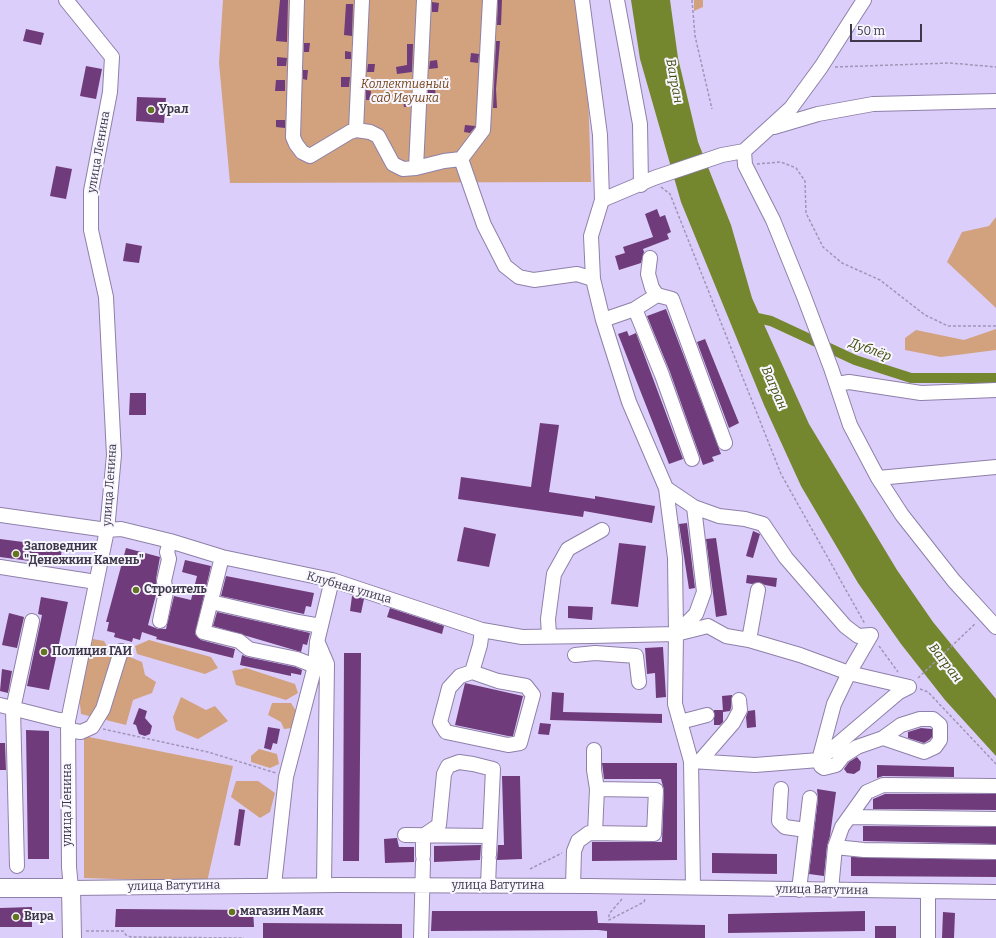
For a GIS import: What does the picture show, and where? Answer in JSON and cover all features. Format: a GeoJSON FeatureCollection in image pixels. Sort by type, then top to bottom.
{"type":"FeatureCollection","features":[{"type":"Feature","properties":{"kind":"main road","name":"улица Ватутина"},"geometry":{"type":"LineString","coordinates":[[0,888],[71,888]]}},
{"type":"Feature","properties":{"kind":"main road","name":"улица Ленина"},"geometry":{"type":"LineString","coordinates":[[71,888],[79,935]]}},
{"type":"Feature","properties":{"kind":"street","name":"улица Ленина"},"geometry":{"type":"LineString","coordinates":[[66,0],[112,57],[110,92],[91,191],[91,230],[106,298],[114,455],[107,530],[68,726],[68,867],[71,888]]}},
{"type":"Feature","properties":{"kind":"street"},"geometry":{"type":"LineString","coordinates":[[297,0],[293,137],[296,144],[302,152],[310,156],[350,132],[356,130],[370,132],[378,136],[393,164],[403,169],[416,168],[444,161],[461,159],[483,130],[490,0]]}},
{"type":"Feature","properties":{"kind":"street"},"geometry":{"type":"LineString","coordinates":[[356,130],[362,0]]}},
{"type":"Feature","properties":{"kind":"street"},"geometry":{"type":"LineString","coordinates":[[416,168],[424,0]]}},
{"type":"Feature","properties":{"kind":"street"},"geometry":{"type":"LineString","coordinates":[[582,0],[600,135],[602,200],[591,236],[593,279],[603,320],[629,402],[666,488],[675,558],[675,704],[680,722],[695,761],[693,887]]}},
{"type":"Feature","properties":{"kind":"street"},"geometry":{"type":"LineString","coordinates":[[617,0],[640,124],[641,184]]}},
{"type":"Feature","properties":{"kind":"street"},"geometry":{"type":"LineString","coordinates":[[602,200],[654,178],[722,155],[744,151],[792,108],[821,67],[864,0]]}},
{"type":"Feature","properties":{"kind":"street"},"geometry":{"type":"LineString","coordinates":[[770,128],[818,114],[873,104],[996,101]]}},
{"type":"Feature","properties":{"kind":"street"},"geometry":{"type":"LineString","coordinates":[[744,151],[745,165],[773,220],[803,294],[837,384],[850,425],[878,478],[902,515],[954,581],[996,627]]}},
{"type":"Feature","properties":{"kind":"street"},"geometry":{"type":"LineString","coordinates":[[461,159],[484,225],[505,266],[519,277],[534,280],[577,274],[593,279]]}},
{"type":"Feature","properties":{"kind":"street"},"geometry":{"type":"LineString","coordinates":[[650,258],[648,274],[652,288],[657,295],[672,299],[725,443]]}},
{"type":"Feature","properties":{"kind":"street"},"geometry":{"type":"LineString","coordinates":[[603,320],[635,309],[657,295]]}},
{"type":"Feature","properties":{"kind":"street"},"geometry":{"type":"LineString","coordinates":[[635,309],[662,375],[692,459]]}},
{"type":"Feature","properties":{"kind":"street"},"geometry":{"type":"LineString","coordinates":[[837,384],[849,382],[921,393],[996,390]]}},
{"type":"Feature","properties":{"kind":"street"},"geometry":{"type":"LineString","coordinates":[[878,478],[996,467]]}},
{"type":"Feature","properties":{"kind":"street"},"geometry":{"type":"LineString","coordinates":[[666,488],[694,507],[719,516],[746,519],[763,524],[786,558],[845,626],[858,636],[871,635]]}},
{"type":"Feature","properties":{"kind":"street"},"geometry":{"type":"LineString","coordinates":[[676,634],[696,614],[704,592],[694,507]]}},
{"type":"Feature","properties":{"kind":"street","name":"Клубная улица"},"geometry":{"type":"LineString","coordinates":[[0,515],[107,530],[121,529],[170,541],[222,557],[332,580],[482,630],[522,637],[549,635],[591,636],[676,634],[708,626],[726,636],[749,640],[800,655],[849,673],[909,687]]}},
{"type":"Feature","properties":{"kind":"street"},"geometry":{"type":"LineString","coordinates":[[549,635],[548,619],[554,574],[568,549],[602,530]]}},
{"type":"Feature","properties":{"kind":"street"},"geometry":{"type":"LineString","coordinates":[[160,621],[166,592],[164,581],[169,559],[167,552],[170,541]]}},
{"type":"Feature","properties":{"kind":"street"},"geometry":{"type":"LineString","coordinates":[[222,557],[203,632],[239,641],[250,649],[297,660],[314,666]]}},
{"type":"Feature","properties":{"kind":"street"},"geometry":{"type":"LineString","coordinates":[[0,567],[96,582]]}},
{"type":"Feature","properties":{"kind":"street"},"geometry":{"type":"LineString","coordinates":[[274,885],[286,777],[314,666],[321,626],[332,580]]}},
{"type":"Feature","properties":{"kind":"street"},"geometry":{"type":"LineString","coordinates":[[749,640],[758,590]]}},
{"type":"Feature","properties":{"kind":"street"},"geometry":{"type":"LineString","coordinates":[[211,602],[321,626]]}},
{"type":"Feature","properties":{"kind":"street"},"geometry":{"type":"LineString","coordinates":[[17,866],[7,707],[32,621]]}},
{"type":"Feature","properties":{"kind":"street"},"geometry":{"type":"LineString","coordinates":[[472,672],[480,645],[482,630]]}},
{"type":"Feature","properties":{"kind":"street"},"geometry":{"type":"LineString","coordinates":[[871,635],[849,673],[834,704],[819,760],[821,766],[824,768],[836,765],[843,756],[857,747],[883,738]]}},
{"type":"Feature","properties":{"kind":"street"},"geometry":{"type":"LineString","coordinates":[[591,636],[590,645],[595,653]]}},
{"type":"Feature","properties":{"kind":"street"},"geometry":{"type":"LineString","coordinates":[[318,642],[327,664],[324,885]]}},
{"type":"Feature","properties":{"kind":"street"},"geometry":{"type":"LineString","coordinates":[[7,707],[59,720],[81,732],[92,727],[103,710],[121,651]]}},
{"type":"Feature","properties":{"kind":"street"},"geometry":{"type":"LineString","coordinates":[[575,655],[595,653],[636,656],[639,682]]}},
{"type":"Feature","properties":{"kind":"street"},"geometry":{"type":"LineString","coordinates":[[472,672],[498,681],[526,686],[533,695],[520,743],[508,745],[446,732],[440,722],[449,688],[460,676],[472,672]]}},
{"type":"Feature","properties":{"kind":"street"},"geometry":{"type":"LineString","coordinates":[[695,761],[755,765],[819,760],[899,692],[909,687]]}},
{"type":"Feature","properties":{"kind":"street"},"geometry":{"type":"LineString","coordinates":[[695,761],[733,723],[740,710],[739,700]]}},
{"type":"Feature","properties":{"kind":"street"},"geometry":{"type":"LineString","coordinates":[[680,722],[707,715]]}},
{"type":"Feature","properties":{"kind":"street"},"geometry":{"type":"LineString","coordinates":[[594,750],[594,770],[597,789],[594,833]]}},
{"type":"Feature","properties":{"kind":"street"},"geometry":{"type":"LineString","coordinates":[[423,836],[439,825],[444,774],[448,766],[459,762],[493,769],[488,886]]}},
{"type":"Feature","properties":{"kind":"street"},"geometry":{"type":"LineString","coordinates":[[832,890],[835,847],[842,827],[867,792],[883,785],[996,786]]}},
{"type":"Feature","properties":{"kind":"street"},"geometry":{"type":"LineString","coordinates":[[573,886],[574,851],[578,841],[589,833],[654,834],[656,790],[597,789]]}},
{"type":"Feature","properties":{"kind":"street"},"geometry":{"type":"LineString","coordinates":[[781,790],[779,821],[785,827],[806,830]]}},
{"type":"Feature","properties":{"kind":"street"},"geometry":{"type":"LineString","coordinates":[[799,890],[810,798]]}},
{"type":"Feature","properties":{"kind":"street"},"geometry":{"type":"LineString","coordinates":[[849,816],[996,819]]}},
{"type":"Feature","properties":{"kind":"street"},"geometry":{"type":"LineString","coordinates":[[405,835],[490,836]]}},
{"type":"Feature","properties":{"kind":"street"},"geometry":{"type":"LineString","coordinates":[[421,938],[423,836]]}},
{"type":"Feature","properties":{"kind":"street"},"geometry":{"type":"LineString","coordinates":[[835,847],[864,850],[996,852]]}},
{"type":"Feature","properties":{"kind":"street","name":"улица Ватутина"},"geometry":{"type":"LineString","coordinates":[[71,888],[274,885],[573,886],[996,892]]}},
{"type":"Feature","properties":{"kind":"street"},"geometry":{"type":"LineString","coordinates":[[928,892],[928,938]]}},
{"type":"Feature","properties":{"kind":"path"},"geometry":{"type":"LineString","coordinates":[[692,0],[695,36],[712,109]]}},
{"type":"Feature","properties":{"kind":"path"},"geometry":{"type":"LineString","coordinates":[[821,67],[950,63],[996,67]]}},
{"type":"Feature","properties":{"kind":"path"},"geometry":{"type":"LineString","coordinates":[[745,165],[781,162],[796,168],[805,180],[806,213],[823,247],[842,263],[880,280],[925,315],[948,326],[996,326]]}},
{"type":"Feature","properties":{"kind":"path"},"geometry":{"type":"LineString","coordinates":[[654,178],[659,186],[670,194],[781,474],[871,635],[909,687],[928,692],[996,764]]}},
{"type":"Feature","properties":{"kind":"path"},"geometry":{"type":"LineString","coordinates":[[909,687],[970,628]]}},
{"type":"Feature","properties":{"kind":"path"},"geometry":{"type":"LineString","coordinates":[[92,727],[208,752],[286,777]]}},
{"type":"Feature","properties":{"kind":"path"},"geometry":{"type":"LineString","coordinates":[[530,869],[576,846]]}},
{"type":"Feature","properties":{"kind":"path"},"geometry":{"type":"LineString","coordinates":[[622,899],[609,914],[609,920],[644,902],[645,899]]}},
{"type":"Feature","properties":{"kind":"path"},"geometry":{"type":"LineString","coordinates":[[79,935],[123,931],[126,936],[244,938]]}},
{"type":"Feature","properties":{"kind":"green space","name":"Коллективный сад Ивушка"},"geometry":{"type":"Polygon","coordinates":[[[223,0],[585,0],[591,182],[230,183],[219,63],[223,0]]]}},
{"type":"Feature","properties":{"kind":"green space"},"geometry":{"type":"Polygon","coordinates":[[[694,0],[703,0],[703,7],[694,11],[694,0]]]}},
{"type":"Feature","properties":{"kind":"green space"},"geometry":{"type":"Polygon","coordinates":[[[996,217],[996,308],[947,262],[962,232],[989,226],[996,217]]]}},
{"type":"Feature","properties":{"kind":"green space"},"geometry":{"type":"Polygon","coordinates":[[[996,329],[996,350],[941,357],[905,350],[905,338],[916,330],[964,340],[996,329]]]}},
{"type":"Feature","properties":{"kind":"green space"},"geometry":{"type":"Polygon","coordinates":[[[93,639],[104,641],[113,657],[101,705],[93,717],[81,714],[79,695],[93,639]]]}},
{"type":"Feature","properties":{"kind":"green space"},"geometry":{"type":"Polygon","coordinates":[[[149,640],[211,657],[218,668],[205,674],[137,654],[135,646],[149,640]]]}},
{"type":"Feature","properties":{"kind":"green space"},"geometry":{"type":"Polygon","coordinates":[[[125,655],[142,662],[145,675],[156,682],[152,693],[133,700],[126,725],[106,720],[125,655]]]}},
{"type":"Feature","properties":{"kind":"green space"},"geometry":{"type":"Polygon","coordinates":[[[246,668],[295,684],[298,693],[286,700],[236,685],[232,671],[246,668]]]}},
{"type":"Feature","properties":{"kind":"green space"},"geometry":{"type":"Polygon","coordinates":[[[181,697],[206,710],[215,706],[228,721],[198,739],[176,730],[173,717],[181,697]]]}},
{"type":"Feature","properties":{"kind":"green space"},"geometry":{"type":"Polygon","coordinates":[[[272,703],[291,703],[296,711],[292,728],[284,729],[281,722],[268,715],[272,703]]]}},
{"type":"Feature","properties":{"kind":"green space"},"geometry":{"type":"Polygon","coordinates":[[[84,736],[233,766],[207,882],[84,878],[84,736]]]}},
{"type":"Feature","properties":{"kind":"green space"},"geometry":{"type":"Polygon","coordinates":[[[259,749],[277,754],[279,764],[270,768],[251,762],[251,756],[259,749]]]}},
{"type":"Feature","properties":{"kind":"green space"},"geometry":{"type":"Polygon","coordinates":[[[236,781],[258,781],[275,793],[270,812],[260,818],[231,797],[236,781]]]}},
{"type":"Feature","properties":{"kind":"water","name":"Вагран"},"geometry":{"type":"Polygon","coordinates":[[[631,0],[670,0],[678,58],[698,142],[731,225],[752,298],[809,424],[897,570],[933,622],[996,699],[996,756],[945,700],[901,644],[858,583],[801,486],[764,405],[681,202],[640,59],[631,0]]]}},
{"type":"Feature","properties":{"kind":"building"},"geometry":{"type":"Polygon","coordinates":[[[280,0],[288,0],[287,42],[276,41],[280,0]]]}},
{"type":"Feature","properties":{"kind":"building"},"geometry":{"type":"Polygon","coordinates":[[[498,0],[502,0],[501,25],[497,25],[498,0]]]}},
{"type":"Feature","properties":{"kind":"building"},"geometry":{"type":"Polygon","coordinates":[[[432,2],[439,3],[438,12],[432,12],[432,2]]]}},
{"type":"Feature","properties":{"kind":"building"},"geometry":{"type":"Polygon","coordinates":[[[346,4],[353,4],[352,36],[344,35],[346,4]]]}},
{"type":"Feature","properties":{"kind":"building"},"geometry":{"type":"Polygon","coordinates":[[[26,29],[44,33],[41,45],[23,41],[26,29]]]}},
{"type":"Feature","properties":{"kind":"building"},"geometry":{"type":"Polygon","coordinates":[[[496,41],[500,41],[496,89],[497,108],[493,108],[496,41]]]}},
{"type":"Feature","properties":{"kind":"building"},"geometry":{"type":"Polygon","coordinates":[[[304,43],[310,43],[309,52],[304,52],[304,43]]]}},
{"type":"Feature","properties":{"kind":"building"},"geometry":{"type":"Polygon","coordinates":[[[407,44],[413,44],[412,72],[397,74],[396,67],[407,65],[407,44]]]}},
{"type":"Feature","properties":{"kind":"building"},"geometry":{"type":"Polygon","coordinates":[[[345,51],[351,52],[351,59],[345,59],[345,51]]]}},
{"type":"Feature","properties":{"kind":"building"},"geometry":{"type":"Polygon","coordinates":[[[471,53],[479,54],[478,63],[470,62],[471,53]]]}},
{"type":"Feature","properties":{"kind":"building"},"geometry":{"type":"Polygon","coordinates":[[[277,57],[287,58],[286,66],[277,66],[277,57]]]}},
{"type":"Feature","properties":{"kind":"building"},"geometry":{"type":"Polygon","coordinates":[[[437,60],[438,68],[429,69],[430,61],[437,60]]]}},
{"type":"Feature","properties":{"kind":"building"},"geometry":{"type":"Polygon","coordinates":[[[368,64],[375,64],[374,72],[367,72],[368,64]]]}},
{"type":"Feature","properties":{"kind":"building"},"geometry":{"type":"Polygon","coordinates":[[[86,66],[102,69],[96,99],[80,96],[86,66]]]}},
{"type":"Feature","properties":{"kind":"building"},"geometry":{"type":"Polygon","coordinates":[[[303,70],[308,70],[307,80],[303,79],[303,70]]]}},
{"type":"Feature","properties":{"kind":"building"},"geometry":{"type":"Polygon","coordinates":[[[341,77],[350,77],[349,87],[341,87],[341,77]]]}},
{"type":"Feature","properties":{"kind":"building"},"geometry":{"type":"Polygon","coordinates":[[[276,80],[285,80],[285,91],[275,91],[276,80]]]}},
{"type":"Feature","properties":{"kind":"building"},"geometry":{"type":"Polygon","coordinates":[[[435,89],[436,97],[428,98],[428,90],[435,89]]]}},
{"type":"Feature","properties":{"kind":"building"},"geometry":{"type":"Polygon","coordinates":[[[366,90],[371,91],[370,100],[366,100],[366,90]]]}},
{"type":"Feature","properties":{"kind":"building","name":"Урал"},"geometry":{"type":"Polygon","coordinates":[[[137,97],[166,98],[164,123],[136,121],[137,97]]]}},
{"type":"Feature","properties":{"kind":"building"},"geometry":{"type":"Polygon","coordinates":[[[403,100],[411,100],[410,107],[404,107],[403,100]]]}},
{"type":"Feature","properties":{"kind":"building"},"geometry":{"type":"Polygon","coordinates":[[[276,120],[285,120],[285,128],[276,127],[276,120]]]}},
{"type":"Feature","properties":{"kind":"building"},"geometry":{"type":"Polygon","coordinates":[[[465,125],[475,127],[470,133],[464,132],[465,125]]]}},
{"type":"Feature","properties":{"kind":"building"},"geometry":{"type":"Polygon","coordinates":[[[56,166],[72,169],[66,199],[50,196],[56,166]]]}},
{"type":"Feature","properties":{"kind":"building"},"geometry":{"type":"Polygon","coordinates":[[[657,209],[660,217],[665,215],[671,232],[667,234],[669,239],[643,249],[644,252],[641,263],[619,270],[615,256],[625,253],[623,247],[653,237],[645,214],[657,209]]]}},
{"type":"Feature","properties":{"kind":"building"},"geometry":{"type":"Polygon","coordinates":[[[126,243],[142,246],[139,263],[123,261],[126,243]]]}},
{"type":"Feature","properties":{"kind":"building"},"geometry":{"type":"Polygon","coordinates":[[[666,309],[721,454],[712,457],[714,461],[703,465],[670,372],[647,316],[666,309]]]}},
{"type":"Feature","properties":{"kind":"building"},"geometry":{"type":"Polygon","coordinates":[[[627,331],[629,336],[636,333],[683,459],[669,464],[618,334],[627,331]]]}},
{"type":"Feature","properties":{"kind":"building"},"geometry":{"type":"Polygon","coordinates":[[[705,339],[739,423],[729,428],[697,342],[705,339]]]}},
{"type":"Feature","properties":{"kind":"building"},"geometry":{"type":"Polygon","coordinates":[[[130,393],[146,393],[146,415],[129,415],[130,393]]]}},
{"type":"Feature","properties":{"kind":"building"},"geometry":{"type":"Polygon","coordinates":[[[540,423],[559,425],[549,492],[595,499],[595,496],[655,506],[652,523],[584,511],[583,517],[458,499],[461,477],[531,487],[540,423]]]}},
{"type":"Feature","properties":{"kind":"building"},"geometry":{"type":"Polygon","coordinates":[[[687,523],[695,588],[689,589],[679,524],[687,523]]]}},
{"type":"Feature","properties":{"kind":"building"},"geometry":{"type":"Polygon","coordinates":[[[464,527],[496,534],[489,567],[457,561],[464,527]]]}},
{"type":"Feature","properties":{"kind":"building"},"geometry":{"type":"Polygon","coordinates":[[[753,531],[760,534],[753,558],[746,556],[753,531]]]}},
{"type":"Feature","properties":{"kind":"building"},"geometry":{"type":"Polygon","coordinates":[[[716,538],[727,615],[716,617],[706,539],[716,538]]]}},
{"type":"Feature","properties":{"kind":"building"},"geometry":{"type":"Polygon","coordinates":[[[0,539],[62,547],[60,565],[0,557],[0,539]]]}},
{"type":"Feature","properties":{"kind":"building"},"geometry":{"type":"Polygon","coordinates":[[[619,543],[646,546],[638,607],[611,604],[619,543]]]}},
{"type":"Feature","properties":{"kind":"building"},"geometry":{"type":"Polygon","coordinates":[[[126,548],[160,557],[156,579],[157,591],[148,625],[158,629],[166,629],[174,596],[191,600],[197,576],[182,572],[185,560],[211,566],[195,634],[201,640],[235,649],[233,658],[156,639],[157,637],[142,632],[140,640],[133,638],[132,642],[114,637],[115,633],[107,631],[109,622],[106,622],[126,548]]]}},
{"type":"Feature","properties":{"kind":"building"},"geometry":{"type":"Polygon","coordinates":[[[747,575],[777,578],[776,587],[759,582],[752,584],[746,583],[747,575]]]}},
{"type":"Feature","properties":{"kind":"building"},"geometry":{"type":"Polygon","coordinates":[[[226,576],[314,593],[311,607],[306,606],[304,614],[221,596],[226,576]]]}},
{"type":"Feature","properties":{"kind":"building"},"geometry":{"type":"Polygon","coordinates":[[[352,596],[364,599],[361,613],[350,611],[352,596]]]}},
{"type":"Feature","properties":{"kind":"building","name":"Полиция ГАИ"},"geometry":{"type":"Polygon","coordinates":[[[41,597],[68,602],[49,690],[27,686],[42,615],[38,614],[41,597]]]}},
{"type":"Feature","properties":{"kind":"building"},"geometry":{"type":"Polygon","coordinates":[[[568,606],[593,607],[592,620],[568,618],[568,606]]]}},
{"type":"Feature","properties":{"kind":"building"},"geometry":{"type":"Polygon","coordinates":[[[390,608],[444,626],[442,634],[387,617],[390,608]]]}},
{"type":"Feature","properties":{"kind":"building"},"geometry":{"type":"Polygon","coordinates":[[[217,612],[310,633],[307,645],[303,644],[301,652],[213,626],[217,612]]]}},
{"type":"Feature","properties":{"kind":"building"},"geometry":{"type":"Polygon","coordinates":[[[9,613],[24,617],[17,648],[2,645],[9,613]]]}},
{"type":"Feature","properties":{"kind":"building"},"geometry":{"type":"Polygon","coordinates":[[[663,647],[666,697],[656,698],[655,673],[647,674],[645,648],[663,647]]]}},
{"type":"Feature","properties":{"kind":"building"},"geometry":{"type":"Polygon","coordinates":[[[344,653],[361,653],[359,861],[343,861],[344,653]]]}},
{"type":"Feature","properties":{"kind":"building"},"geometry":{"type":"Polygon","coordinates":[[[242,655],[295,667],[302,670],[301,675],[291,673],[291,676],[240,665],[242,655]]]}},
{"type":"Feature","properties":{"kind":"building"},"geometry":{"type":"Polygon","coordinates":[[[2,669],[12,671],[8,693],[0,691],[2,669]]]}},
{"type":"Feature","properties":{"kind":"building"},"geometry":{"type":"Polygon","coordinates":[[[465,683],[523,696],[513,736],[455,725],[465,683]]]}},
{"type":"Feature","properties":{"kind":"building"},"geometry":{"type":"Polygon","coordinates":[[[552,692],[564,693],[563,712],[662,714],[662,723],[550,720],[552,692]]]}},
{"type":"Feature","properties":{"kind":"building"},"geometry":{"type":"Polygon","coordinates":[[[732,695],[730,711],[723,712],[722,696],[732,695]]]}},
{"type":"Feature","properties":{"kind":"building"},"geometry":{"type":"Polygon","coordinates":[[[139,708],[147,711],[145,718],[152,726],[150,734],[145,736],[139,734],[136,725],[133,724],[139,708]]]}},
{"type":"Feature","properties":{"kind":"building"},"geometry":{"type":"Polygon","coordinates":[[[714,710],[723,710],[723,722],[720,725],[714,725],[714,710]]]}},
{"type":"Feature","properties":{"kind":"building"},"geometry":{"type":"Polygon","coordinates":[[[755,710],[756,727],[747,728],[746,717],[748,711],[755,710]]]}},
{"type":"Feature","properties":{"kind":"building"},"geometry":{"type":"Polygon","coordinates":[[[540,723],[551,724],[549,735],[538,734],[540,723]]]}},
{"type":"Feature","properties":{"kind":"building"},"geometry":{"type":"Polygon","coordinates":[[[268,727],[280,729],[277,744],[273,743],[271,750],[264,748],[268,727]]]}},
{"type":"Feature","properties":{"kind":"building"},"geometry":{"type":"Polygon","coordinates":[[[921,728],[932,729],[932,737],[929,740],[924,743],[908,738],[908,732],[921,728]]]}},
{"type":"Feature","properties":{"kind":"building"},"geometry":{"type":"Polygon","coordinates":[[[26,730],[49,731],[49,859],[28,859],[26,730]]]}},
{"type":"Feature","properties":{"kind":"building"},"geometry":{"type":"Polygon","coordinates":[[[0,743],[5,743],[6,770],[0,770],[0,743]]]}},
{"type":"Feature","properties":{"kind":"building"},"geometry":{"type":"Polygon","coordinates":[[[857,757],[861,762],[860,770],[854,774],[847,773],[844,769],[849,762],[857,757]]]}},
{"type":"Feature","properties":{"kind":"building"},"geometry":{"type":"Polygon","coordinates":[[[602,763],[677,763],[677,860],[592,861],[592,842],[662,842],[664,790],[661,779],[604,779],[602,763]]]}},
{"type":"Feature","properties":{"kind":"building"},"geometry":{"type":"Polygon","coordinates":[[[877,765],[954,767],[954,777],[883,776],[877,778],[877,765]]]}},
{"type":"Feature","properties":{"kind":"building"},"geometry":{"type":"Polygon","coordinates":[[[502,776],[520,776],[522,859],[497,860],[498,845],[504,845],[502,776]]]}},
{"type":"Feature","properties":{"kind":"building"},"geometry":{"type":"Polygon","coordinates":[[[817,789],[836,792],[830,836],[827,846],[824,876],[809,874],[818,799],[817,789]]]}},
{"type":"Feature","properties":{"kind":"building"},"geometry":{"type":"Polygon","coordinates":[[[885,794],[996,794],[996,810],[873,809],[873,799],[885,794]]]}},
{"type":"Feature","properties":{"kind":"building"},"geometry":{"type":"Polygon","coordinates":[[[239,809],[245,810],[240,846],[234,845],[239,809]]]}},
{"type":"Feature","properties":{"kind":"building"},"geometry":{"type":"Polygon","coordinates":[[[863,826],[996,827],[996,844],[863,841],[863,826]]]}},
{"type":"Feature","properties":{"kind":"building"},"geometry":{"type":"Polygon","coordinates":[[[397,838],[399,847],[414,847],[414,862],[385,863],[384,839],[397,838]]]}},
{"type":"Feature","properties":{"kind":"building"},"geometry":{"type":"Polygon","coordinates":[[[481,845],[480,860],[434,862],[434,846],[481,845]]]}},
{"type":"Feature","properties":{"kind":"building"},"geometry":{"type":"Polygon","coordinates":[[[712,853],[777,854],[777,874],[712,873],[712,853]]]}},
{"type":"Feature","properties":{"kind":"building"},"geometry":{"type":"Polygon","coordinates":[[[851,857],[996,860],[996,877],[851,876],[851,857]]]}},
{"type":"Feature","properties":{"kind":"building","name":"Вира"},"geometry":{"type":"Polygon","coordinates":[[[32,907],[32,927],[0,927],[0,908],[32,907]]]}},
{"type":"Feature","properties":{"kind":"building"},"geometry":{"type":"Polygon","coordinates":[[[116,909],[253,910],[254,927],[115,927],[116,909]]]}},
{"type":"Feature","properties":{"kind":"building"},"geometry":{"type":"Polygon","coordinates":[[[432,911],[597,911],[598,923],[705,925],[705,938],[607,938],[607,931],[598,930],[431,931],[432,911]]]}},
{"type":"Feature","properties":{"kind":"building"},"geometry":{"type":"Polygon","coordinates":[[[865,911],[865,931],[728,933],[728,914],[865,911]]]}},
{"type":"Feature","properties":{"kind":"building"},"geometry":{"type":"Polygon","coordinates":[[[943,912],[955,913],[954,938],[942,938],[943,912]]]}},
{"type":"Feature","properties":{"kind":"building"},"geometry":{"type":"Polygon","coordinates":[[[263,923],[402,924],[402,938],[263,938],[263,923]]]}},
{"type":"Feature","properties":{"kind":"building"},"geometry":{"type":"Polygon","coordinates":[[[875,926],[896,926],[896,938],[875,938],[875,926]]]}},
{"type":"Feature","properties":{"kind":"waterway","name":"Дублёр"},"geometry":{"type":"LineString","coordinates":[[748,316],[771,321],[855,360],[911,378],[996,378]]}},
{"type":"Feature","properties":{"kind":"place","name":"Урал"},"geometry":{"type":"Point","coordinates":[151,110]}},
{"type":"Feature","properties":{"kind":"place","name":"Заповедник \"Денежкин Камень\""},"geometry":{"type":"Point","coordinates":[16,554]}},
{"type":"Feature","properties":{"kind":"place","name":"Строитель"},"geometry":{"type":"Point","coordinates":[136,590]}},
{"type":"Feature","properties":{"kind":"place","name":"Полиция ГАИ"},"geometry":{"type":"Point","coordinates":[44,652]}},
{"type":"Feature","properties":{"kind":"place","name":"магазин Маяк"},"geometry":{"type":"Point","coordinates":[232,912]}},
{"type":"Feature","properties":{"kind":"place","name":"Вира"},"geometry":{"type":"Point","coordinates":[16,917]}}]}
